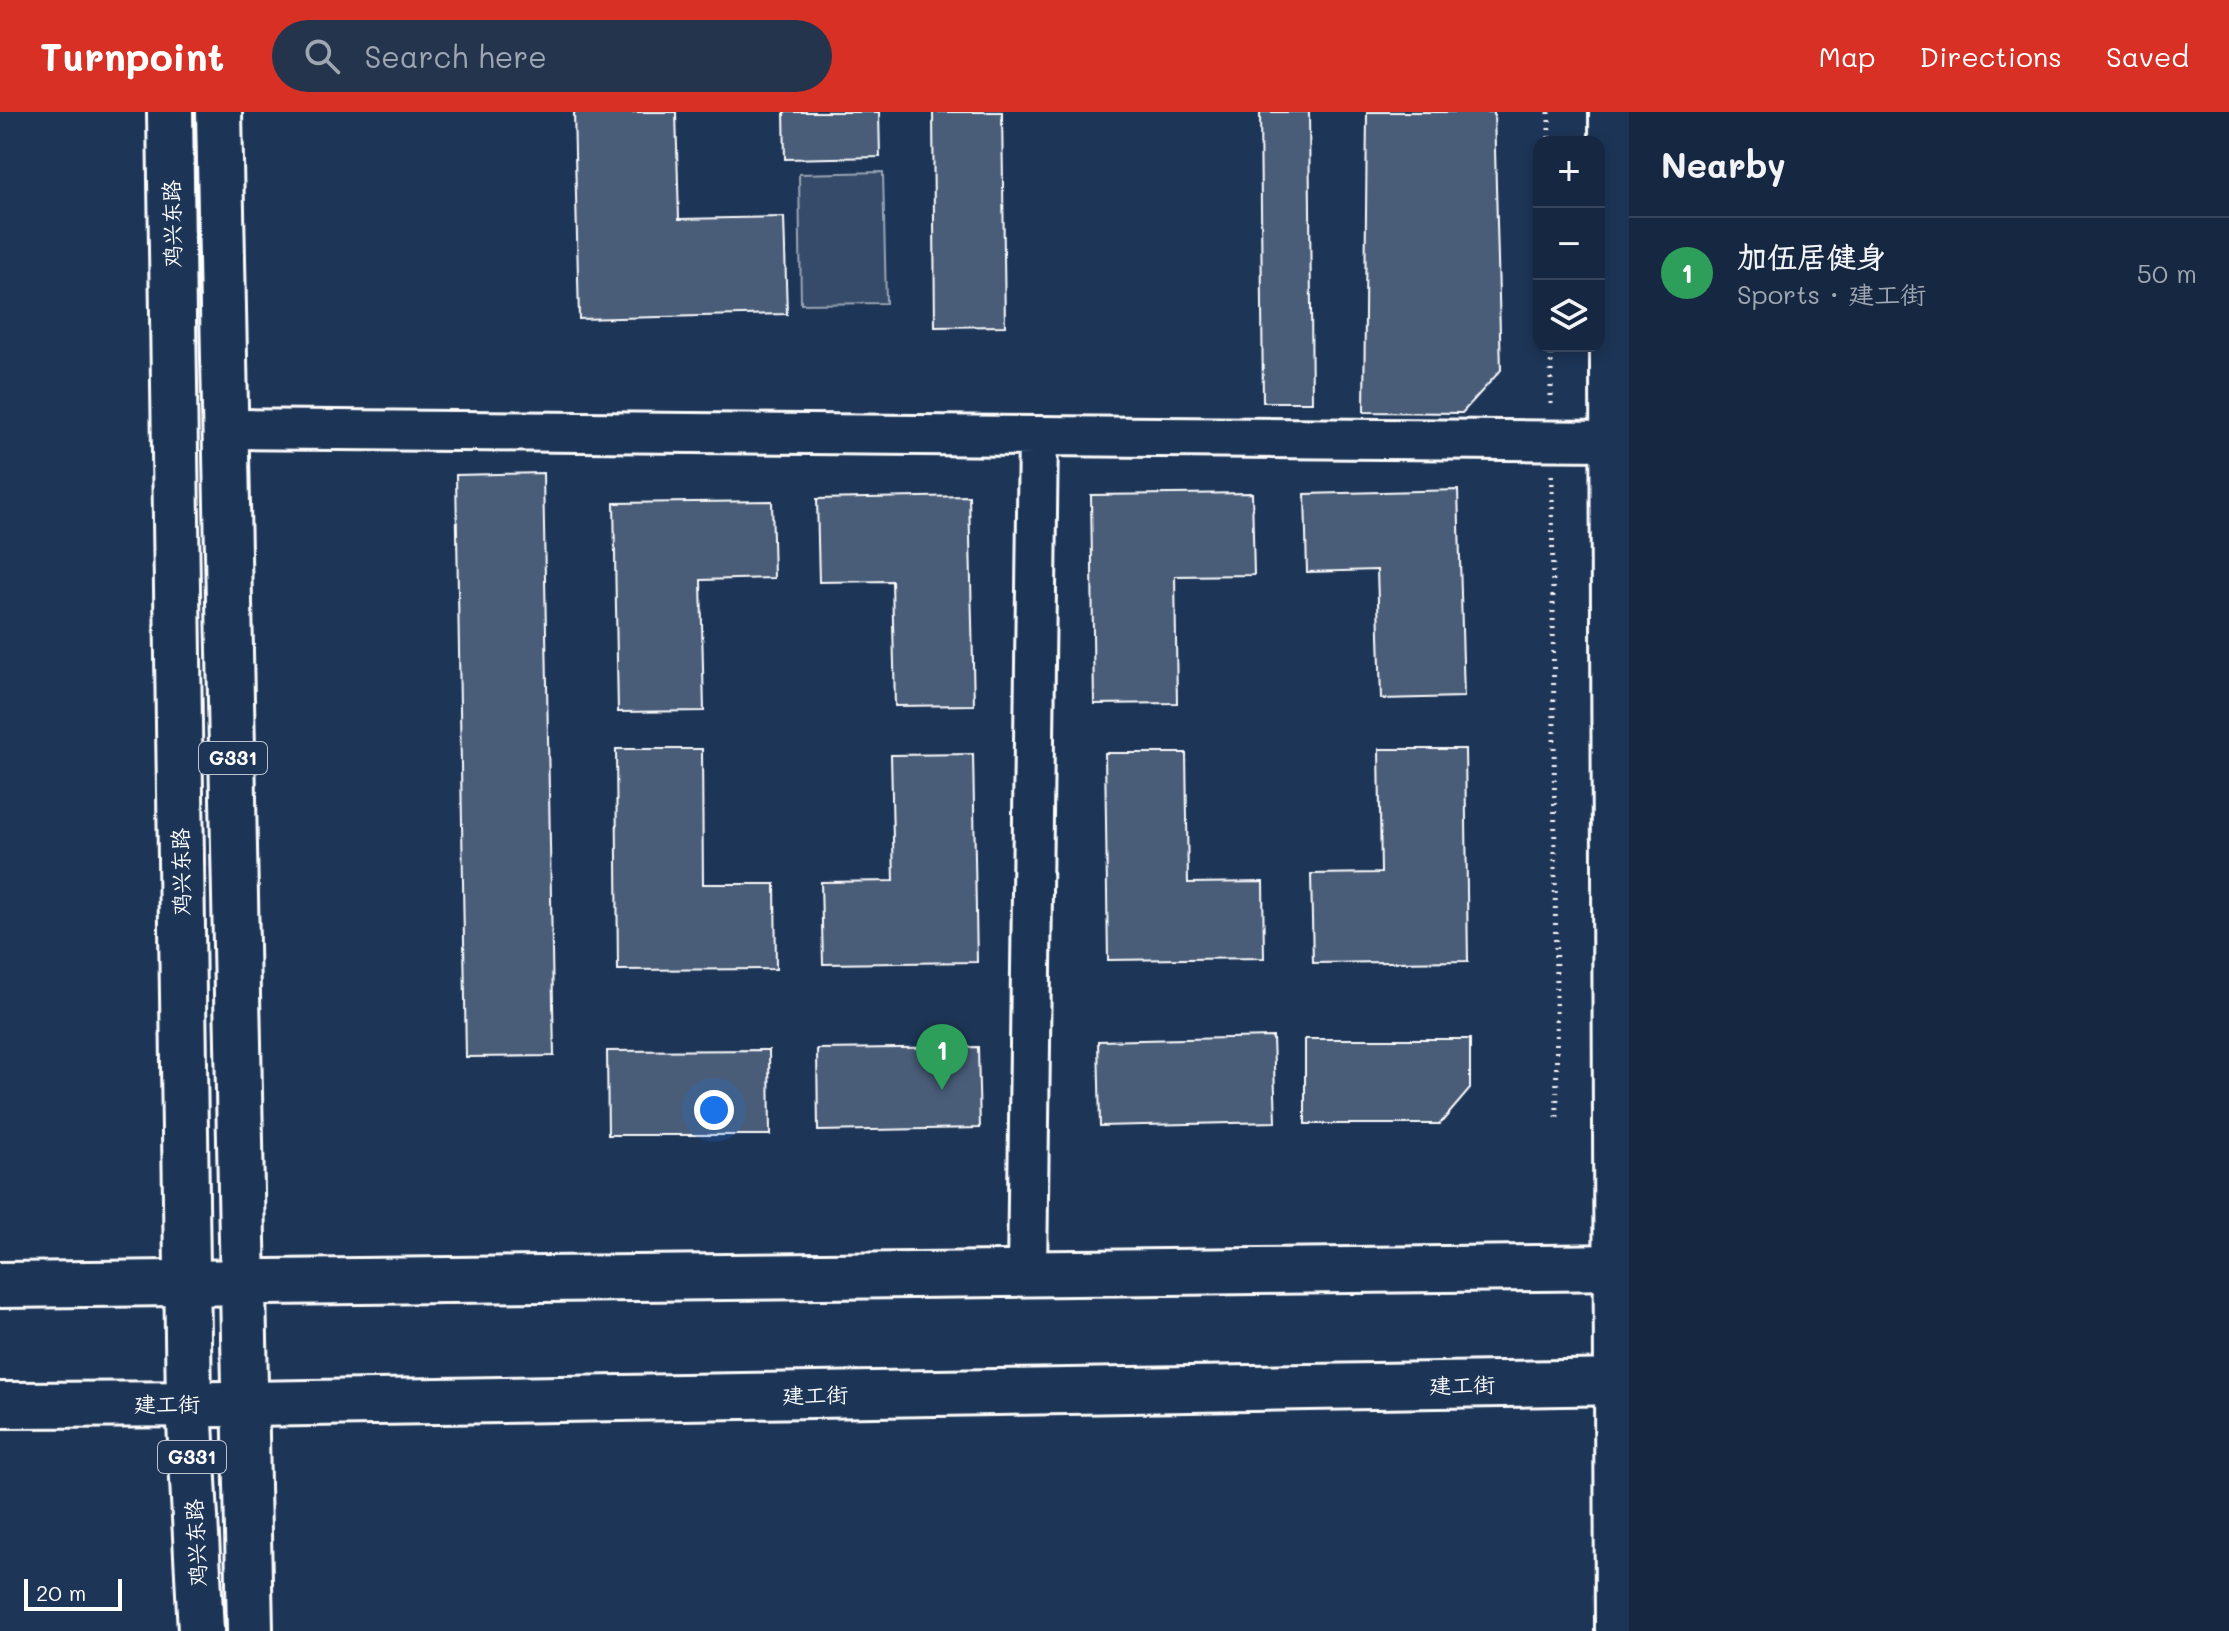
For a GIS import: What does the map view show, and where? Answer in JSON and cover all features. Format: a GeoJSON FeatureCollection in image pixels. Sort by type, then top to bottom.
{"type":"FeatureCollection","features":[{"type":"Feature","properties":{"kind":"main road","name":"鸡兴东路"},"geometry":{"type":"LineString","coordinates":[[170,112],[189,1404],[201,1631]]}},
{"type":"Feature","properties":{"kind":"main road","name":"G331"},"geometry":{"type":"LineString","coordinates":[[219,112],[250,1631]]}},
{"type":"Feature","properties":{"kind":"main road"},"geometry":{"type":"LineString","coordinates":[[1612,112],[1623,1382],[1618,1631]]}},
{"type":"Feature","properties":{"kind":"main road"},"geometry":{"type":"LineString","coordinates":[[0,1285],[1622,1267]]}},
{"type":"Feature","properties":{"kind":"main road","name":"建工街"},"geometry":{"type":"LineString","coordinates":[[0,1405],[246,1404],[1623,1382]]}},
{"type":"Feature","properties":{"kind":"street"},"geometry":{"type":"LineString","coordinates":[[226,429],[1614,441]]}},
{"type":"Feature","properties":{"kind":"street"},"geometry":{"type":"LineString","coordinates":[[1027,1274],[1038,436]]}},
{"type":"Feature","properties":{"kind":"path"},"geometry":{"type":"LineString","coordinates":[[1549,112],[1549,136]]}},
{"type":"Feature","properties":{"kind":"path"},"geometry":{"type":"LineString","coordinates":[[1551,352],[1557,1123]]}},
{"type":"Feature","properties":{"kind":"shaded area"},"geometry":{"type":"Polygon","coordinates":[[[883,172],[886,303],[801,304],[799,174],[883,172]]]}},
{"type":"Feature","properties":{"kind":"building"},"geometry":{"type":"Polygon","coordinates":[[[574,112],[676,112],[679,219],[784,217],[787,314],[579,319],[574,112]]]}},
{"type":"Feature","properties":{"kind":"building"},"geometry":{"type":"Polygon","coordinates":[[[784,112],[879,112],[880,157],[785,159],[784,112]]]}},
{"type":"Feature","properties":{"kind":"building"},"geometry":{"type":"Polygon","coordinates":[[[933,112],[1002,112],[1005,326],[935,327],[933,112]]]}},
{"type":"Feature","properties":{"kind":"building"},"geometry":{"type":"Polygon","coordinates":[[[1260,112],[1309,112],[1312,402],[1263,402],[1260,112]]]}},
{"type":"Feature","properties":{"kind":"building"},"geometry":{"type":"Polygon","coordinates":[[[1367,112],[1494,112],[1501,370],[1462,413],[1364,412],[1367,112]]]}},
{"type":"Feature","properties":{"kind":"building"},"geometry":{"type":"Polygon","coordinates":[[[543,473],[554,1056],[466,1057],[456,475],[543,473]]]}},
{"type":"Feature","properties":{"kind":"building"},"geometry":{"type":"Polygon","coordinates":[[[1458,490],[1464,697],[1381,699],[1377,570],[1307,572],[1305,494],[1458,490]]]}},
{"type":"Feature","properties":{"kind":"building"},"geometry":{"type":"Polygon","coordinates":[[[1252,493],[1254,575],[1175,576],[1177,703],[1094,704],[1091,495],[1252,493]]]}},
{"type":"Feature","properties":{"kind":"building"},"geometry":{"type":"Polygon","coordinates":[[[969,496],[974,705],[895,706],[892,581],[819,582],[817,499],[969,496]]]}},
{"type":"Feature","properties":{"kind":"building"},"geometry":{"type":"Polygon","coordinates":[[[772,501],[774,578],[701,580],[704,711],[618,712],[614,503],[772,501]]]}},
{"type":"Feature","properties":{"kind":"building"},"geometry":{"type":"Polygon","coordinates":[[[616,749],[702,749],[703,884],[775,884],[776,969],[618,970],[616,749]]]}},
{"type":"Feature","properties":{"kind":"building"},"geometry":{"type":"Polygon","coordinates":[[[1379,749],[1465,749],[1468,961],[1313,963],[1311,874],[1381,873],[1379,749]]]}},
{"type":"Feature","properties":{"kind":"building"},"geometry":{"type":"Polygon","coordinates":[[[1105,753],[1186,753],[1188,883],[1263,882],[1264,958],[1108,960],[1105,753]]]}},
{"type":"Feature","properties":{"kind":"building"},"geometry":{"type":"Polygon","coordinates":[[[973,754],[977,962],[823,964],[821,882],[894,881],[891,755],[973,754]]]}},
{"type":"Feature","properties":{"kind":"building"},"geometry":{"type":"Polygon","coordinates":[[[1273,1037],[1276,1122],[1100,1126],[1098,1041],[1273,1037]]]}},
{"type":"Feature","properties":{"kind":"building"},"geometry":{"type":"Polygon","coordinates":[[[1305,1039],[1470,1039],[1470,1089],[1440,1124],[1305,1124],[1305,1039]]]}},
{"type":"Feature","properties":{"kind":"building"},"geometry":{"type":"Polygon","coordinates":[[[978,1047],[980,1128],[818,1131],[817,1049],[978,1047]]]}},
{"type":"Feature","properties":{"kind":"building"},"geometry":{"type":"Polygon","coordinates":[[[769,1050],[770,1135],[608,1135],[607,1051],[769,1050]]]}},
{"type":"Feature","properties":{"kind":"place","name":"加伍居健身"},"geometry":{"type":"Point","coordinates":[942,1090]}}]}
